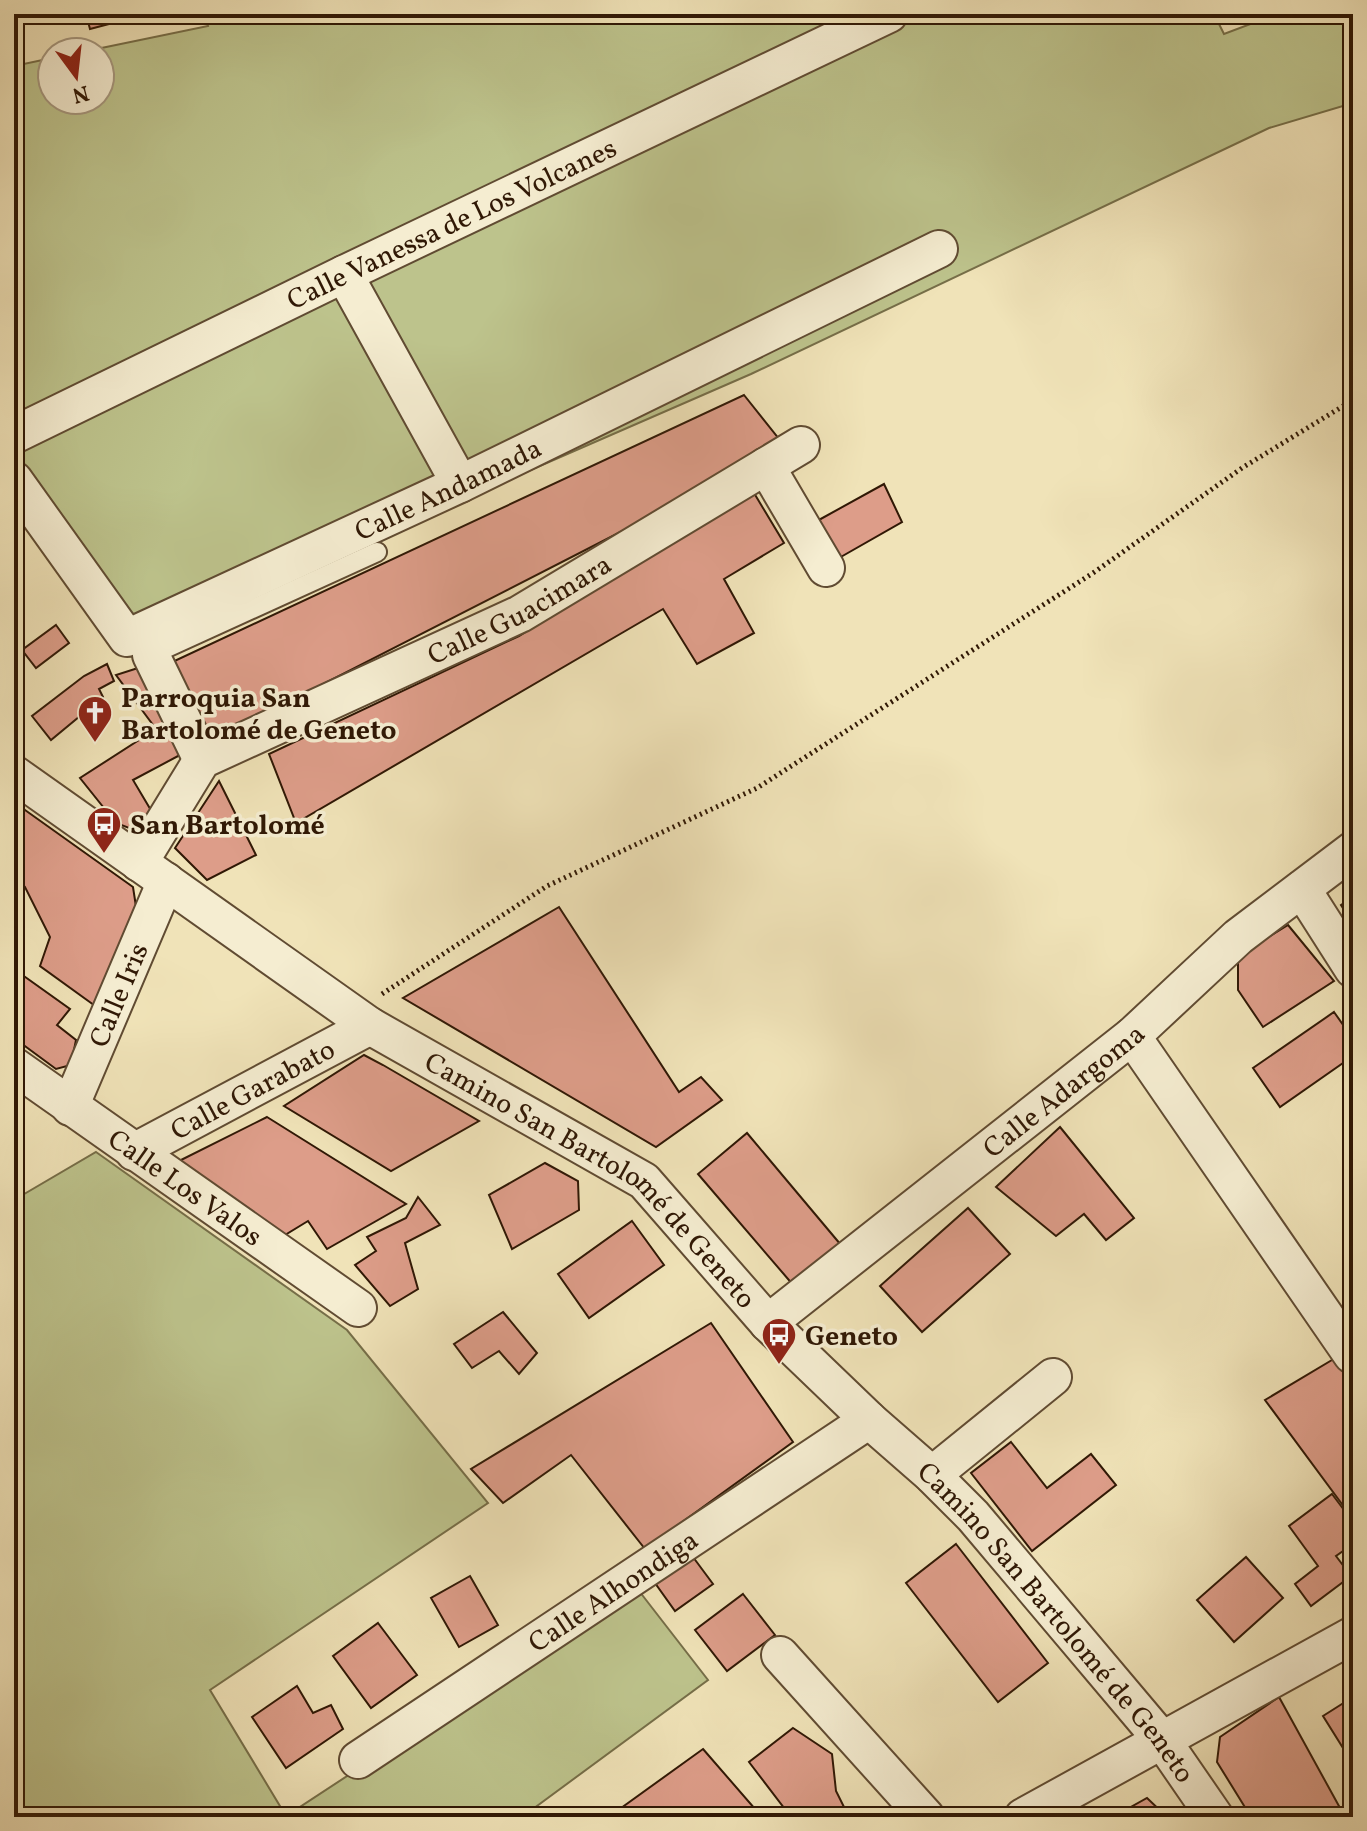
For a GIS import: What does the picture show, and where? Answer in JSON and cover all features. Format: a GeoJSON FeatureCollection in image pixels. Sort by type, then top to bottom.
{"type":"FeatureCollection","features":[{"type":"Feature","properties":{"kind":"street","name":"Calle Vanessa de Los Volcanes"},"geometry":{"type":"LineString","coordinates":[[14,435],[889,14]]}},
{"type":"Feature","properties":{"kind":"street","name":"Calle Andamada"},"geometry":{"type":"LineString","coordinates":[[14,480],[127,638],[460,484],[939,249]]}},
{"type":"Feature","properties":{"kind":"street"},"geometry":{"type":"LineString","coordinates":[[344,274],[460,484]]}},
{"type":"Feature","properties":{"kind":"street","name":"Calle Guacimara"},"geometry":{"type":"LineString","coordinates":[[202,760],[520,614],[801,445]]}},
{"type":"Feature","properties":{"kind":"street"},"geometry":{"type":"LineString","coordinates":[[766,466],[826,568]]}},
{"type":"Feature","properties":{"kind":"street"},"geometry":{"type":"LineString","coordinates":[[151,655],[202,760],[153,872]]}},
{"type":"Feature","properties":{"kind":"street","name":"Camino San Bartolomé de Geneto"},"geometry":{"type":"LineString","coordinates":[[14,774],[361,1020],[644,1181],[768,1323],[973,1516],[1162,1740],[1215,1817]]}},
{"type":"Feature","properties":{"kind":"street","name":"Calle Adargoma"},"geometry":{"type":"LineString","coordinates":[[768,1323],[1132,1036],[1238,937],[1353,850]]}},
{"type":"Feature","properties":{"kind":"street","name":"Calle Iris"},"geometry":{"type":"LineString","coordinates":[[70,1107],[153,872]]}},
{"type":"Feature","properties":{"kind":"street"},"geometry":{"type":"LineString","coordinates":[[1302,889],[1353,969]]}},
{"type":"Feature","properties":{"kind":"street","name":"Calle Garabato"},"geometry":{"type":"LineString","coordinates":[[134,1152],[361,1020]]}},
{"type":"Feature","properties":{"kind":"street"},"geometry":{"type":"LineString","coordinates":[[1132,1036],[1352,1355]]}},
{"type":"Feature","properties":{"kind":"street","name":"Calle Los Valos"},"geometry":{"type":"LineString","coordinates":[[14,1066],[358,1308]]}},
{"type":"Feature","properties":{"kind":"street"},"geometry":{"type":"LineString","coordinates":[[932,1475],[1053,1377]]}},
{"type":"Feature","properties":{"kind":"street","name":"Calle Alhondiga"},"geometry":{"type":"LineString","coordinates":[[358,1760],[869,1420]]}},
{"type":"Feature","properties":{"kind":"street"},"geometry":{"type":"LineString","coordinates":[[1023,1817],[1353,1635]]}},
{"type":"Feature","properties":{"kind":"street"},"geometry":{"type":"LineString","coordinates":[[780,1655],[926,1817]]}},
{"type":"Feature","properties":{"kind":"lane"},"geometry":{"type":"LineString","coordinates":[[151,655],[377,552]]}},
{"type":"Feature","properties":{"kind":"path"},"geometry":{"type":"LineString","coordinates":[[361,1020],[547,886],[757,788],[1093,573],[1242,468],[1353,400]]}},
{"type":"Feature","properties":{"kind":"green space"},"geometry":{"type":"Polygon","coordinates":[[[205,14],[833,14],[840,27],[869,14],[1214,14],[1224,34],[1277,14],[1353,14],[1353,103],[1269,128],[751,374],[145,638],[14,463],[14,66],[36,61],[36,116],[116,116],[116,45],[208,26],[205,14]]]}},
{"type":"Feature","properties":{"kind":"green space"},"geometry":{"type":"Polygon","coordinates":[[[96,1152],[347,1330],[488,1503],[210,1690],[286,1816],[636,1587],[708,1680],[522,1817],[14,1817],[14,1200],[96,1152]]]}},
{"type":"Feature","properties":{"kind":"building"},"geometry":{"type":"Polygon","coordinates":[[[86,14],[147,14],[90,29],[86,14]]]}},
{"type":"Feature","properties":{"kind":"building"},"geometry":{"type":"Polygon","coordinates":[[[744,395],[779,439],[640,522],[208,743],[168,664],[744,395]]]}},
{"type":"Feature","properties":{"kind":"building"},"geometry":{"type":"Polygon","coordinates":[[[884,484],[902,522],[839,558],[817,521],[884,484]]]}},
{"type":"Feature","properties":{"kind":"building"},"geometry":{"type":"Polygon","coordinates":[[[751,488],[784,543],[724,579],[754,633],[697,664],[663,609],[296,823],[269,754],[519,636],[751,488]]]}},
{"type":"Feature","properties":{"kind":"building"},"geometry":{"type":"Polygon","coordinates":[[[56,625],[69,643],[36,668],[22,650],[56,625]]]}},
{"type":"Feature","properties":{"kind":"building"},"geometry":{"type":"Polygon","coordinates":[[[107,664],[114,681],[99,689],[103,697],[51,740],[32,716],[84,676],[107,664]]]}},
{"type":"Feature","properties":{"kind":"building"},"geometry":{"type":"Polygon","coordinates":[[[138,668],[180,755],[133,780],[152,812],[129,828],[116,823],[80,778],[156,729],[116,675],[138,668]]]}},
{"type":"Feature","properties":{"kind":"building"},"geometry":{"type":"Polygon","coordinates":[[[219,781],[256,855],[207,880],[175,848],[219,781]]]}},
{"type":"Feature","properties":{"kind":"building"},"geometry":{"type":"Polygon","coordinates":[[[25,810],[133,887],[137,913],[98,1008],[40,966],[50,937],[25,887],[14,893],[14,816],[25,810]]]}},
{"type":"Feature","properties":{"kind":"building"},"geometry":{"type":"Polygon","coordinates":[[[1353,897],[1353,924],[1341,905],[1353,897]]]}},
{"type":"Feature","properties":{"kind":"building"},"geometry":{"type":"Polygon","coordinates":[[[559,907],[679,1092],[701,1077],[722,1100],[656,1147],[403,998],[559,907]]]}},
{"type":"Feature","properties":{"kind":"building"},"geometry":{"type":"Polygon","coordinates":[[[1288,925],[1334,981],[1263,1027],[1238,990],[1238,956],[1288,925]]]}},
{"type":"Feature","properties":{"kind":"building"},"geometry":{"type":"Polygon","coordinates":[[[14,969],[70,1009],[57,1025],[76,1040],[71,1065],[56,1069],[14,1038],[14,969]]]}},
{"type":"Feature","properties":{"kind":"building"},"geometry":{"type":"Polygon","coordinates":[[[1334,1012],[1353,1039],[1353,1056],[1280,1107],[1253,1068],[1334,1012]]]}},
{"type":"Feature","properties":{"kind":"building"},"geometry":{"type":"Polygon","coordinates":[[[364,1055],[479,1121],[391,1171],[284,1106],[364,1055]]]}},
{"type":"Feature","properties":{"kind":"building"},"geometry":{"type":"Polygon","coordinates":[[[267,1117],[406,1204],[327,1249],[308,1221],[280,1238],[177,1162],[267,1117]]]}},
{"type":"Feature","properties":{"kind":"building"},"geometry":{"type":"Polygon","coordinates":[[[1060,1127],[1134,1218],[1106,1240],[1084,1214],[1056,1236],[996,1187],[1060,1127]]]}},
{"type":"Feature","properties":{"kind":"building"},"geometry":{"type":"Polygon","coordinates":[[[747,1133],[841,1245],[794,1286],[698,1174],[747,1133]]]}},
{"type":"Feature","properties":{"kind":"building"},"geometry":{"type":"Polygon","coordinates":[[[545,1163],[578,1181],[579,1210],[512,1249],[489,1195],[545,1163]]]}},
{"type":"Feature","properties":{"kind":"building"},"geometry":{"type":"Polygon","coordinates":[[[418,1197],[440,1225],[405,1243],[418,1289],[390,1306],[355,1265],[376,1251],[367,1237],[406,1218],[418,1197]]]}},
{"type":"Feature","properties":{"kind":"building"},"geometry":{"type":"Polygon","coordinates":[[[968,1208],[1010,1254],[922,1332],[880,1286],[968,1208]]]}},
{"type":"Feature","properties":{"kind":"building"},"geometry":{"type":"Polygon","coordinates":[[[632,1221],[664,1265],[589,1318],[558,1274],[632,1221]]]}},
{"type":"Feature","properties":{"kind":"building"},"geometry":{"type":"Polygon","coordinates":[[[503,1312],[537,1353],[519,1374],[499,1351],[472,1368],[454,1344],[503,1312]]]}},
{"type":"Feature","properties":{"kind":"building"},"geometry":{"type":"Polygon","coordinates":[[[711,1323],[793,1442],[645,1549],[571,1455],[503,1503],[471,1469],[711,1323]]]}},
{"type":"Feature","properties":{"kind":"building"},"geometry":{"type":"Polygon","coordinates":[[[1337,1357],[1353,1381],[1353,1519],[1265,1400],[1337,1357]]]}},
{"type":"Feature","properties":{"kind":"building"},"geometry":{"type":"Polygon","coordinates":[[[1011,1442],[1047,1488],[1091,1454],[1116,1485],[1032,1551],[971,1473],[1011,1442]]]}},
{"type":"Feature","properties":{"kind":"building"},"geometry":{"type":"Polygon","coordinates":[[[1332,1494],[1353,1522],[1353,1544],[1336,1556],[1351,1576],[1311,1606],[1295,1584],[1318,1566],[1289,1526],[1332,1494]]]}},
{"type":"Feature","properties":{"kind":"building"},"geometry":{"type":"Polygon","coordinates":[[[956,1544],[1048,1663],[998,1702],[906,1583],[956,1544]]]}},
{"type":"Feature","properties":{"kind":"building"},"geometry":{"type":"Polygon","coordinates":[[[693,1557],[713,1584],[675,1611],[655,1583],[693,1557]]]}},
{"type":"Feature","properties":{"kind":"building"},"geometry":{"type":"Polygon","coordinates":[[[1246,1557],[1283,1598],[1234,1642],[1197,1600],[1246,1557]]]}},
{"type":"Feature","properties":{"kind":"building"},"geometry":{"type":"Polygon","coordinates":[[[470,1576],[498,1625],[459,1647],[431,1598],[470,1576]]]}},
{"type":"Feature","properties":{"kind":"building"},"geometry":{"type":"Polygon","coordinates":[[[743,1594],[775,1635],[727,1671],[695,1630],[743,1594]]]}},
{"type":"Feature","properties":{"kind":"building"},"geometry":{"type":"Polygon","coordinates":[[[378,1623],[417,1675],[371,1708],[333,1656],[378,1623]]]}},
{"type":"Feature","properties":{"kind":"building"},"geometry":{"type":"Polygon","coordinates":[[[297,1686],[313,1713],[331,1705],[343,1729],[286,1768],[252,1717],[297,1686]]]}},
{"type":"Feature","properties":{"kind":"building"},"geometry":{"type":"Polygon","coordinates":[[[1279,1697],[1345,1817],[1251,1817],[1217,1762],[1220,1737],[1279,1697]]]}},
{"type":"Feature","properties":{"kind":"building"},"geometry":{"type":"Polygon","coordinates":[[[1353,1697],[1353,1764],[1323,1716],[1353,1697]]]}},
{"type":"Feature","properties":{"kind":"building"},"geometry":{"type":"Polygon","coordinates":[[[793,1728],[832,1754],[836,1791],[847,1813],[843,1817],[791,1817],[749,1762],[793,1728]]]}},
{"type":"Feature","properties":{"kind":"building"},"geometry":{"type":"Polygon","coordinates":[[[703,1749],[762,1817],[610,1816],[703,1749]]]}},
{"type":"Feature","properties":{"kind":"building"},"geometry":{"type":"Polygon","coordinates":[[[1147,1798],[1167,1817],[1113,1817],[1147,1798]]]}},
{"type":"Feature","properties":{"kind":"place","name":"Parroquia San Bartolomé de Geneto"},"geometry":{"type":"Point","coordinates":[95,744]}},
{"type":"Feature","properties":{"kind":"place","name":"San Bartolomé"},"geometry":{"type":"Point","coordinates":[104,855]}},
{"type":"Feature","properties":{"kind":"place","name":"Geneto"},"geometry":{"type":"Point","coordinates":[779,1366]}}]}
